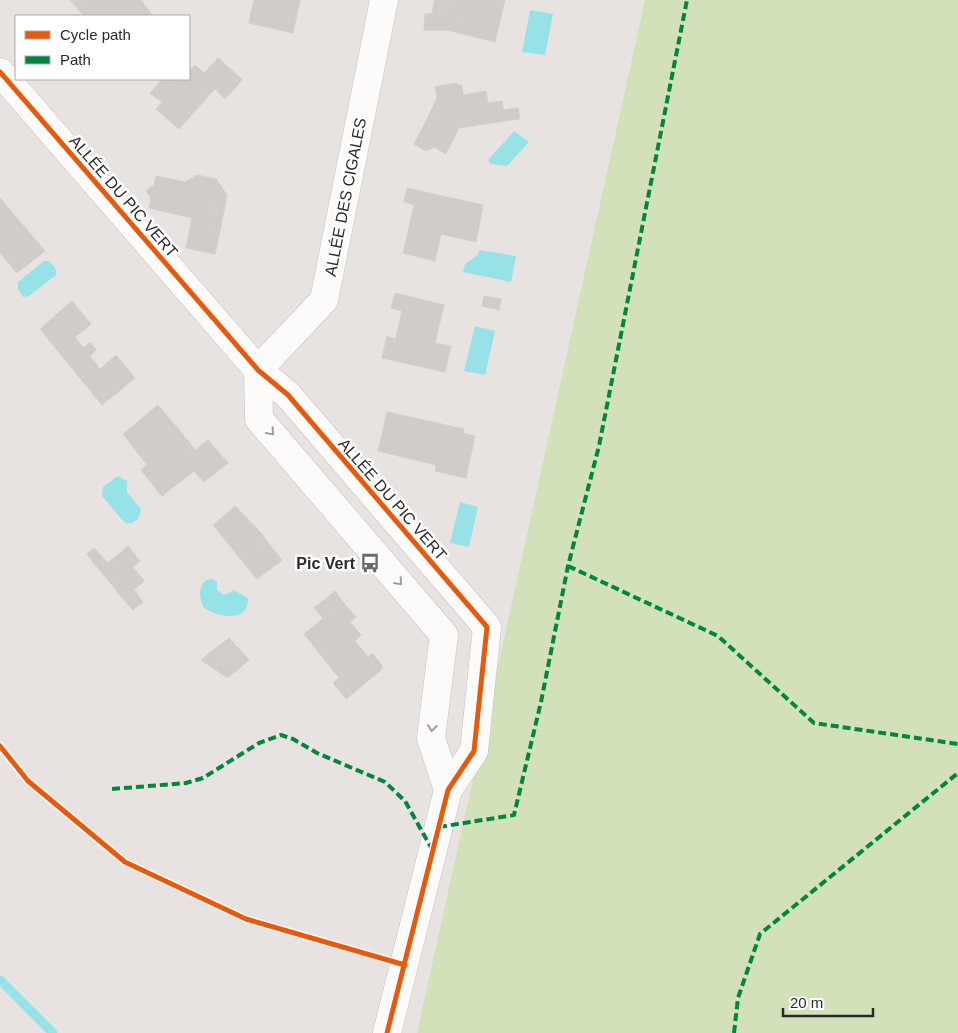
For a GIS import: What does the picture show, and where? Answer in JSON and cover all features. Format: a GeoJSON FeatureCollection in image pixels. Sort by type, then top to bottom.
{"type":"FeatureCollection","features":[{"type":"Feature","properties":{"kind":"street","name":"ALLÉE DES CIGALES"},"geometry":{"type":"LineString","coordinates":[[258,370],[324,300],[384,0]]}},
{"type":"Feature","properties":{"kind":"street","name":"ALLÉE DU PIC VERT"},"geometry":{"type":"LineString","coordinates":[[0,72],[258,370],[288,395],[487,627],[474,751],[448,790],[387,1033]]}},
{"type":"Feature","properties":{"kind":"street"},"geometry":{"type":"LineString","coordinates":[[258,370],[259,419],[444,635],[431,738],[448,790]]}},
{"type":"Feature","properties":{"kind":"green space"},"geometry":{"type":"Polygon","coordinates":[[[645,0],[958,0],[958,1033],[417,1033],[645,0]]]}},
{"type":"Feature","properties":{"kind":"water"},"geometry":{"type":"Polygon","coordinates":[[[530,10],[553,14],[545,55],[522,52],[530,10]]]}},
{"type":"Feature","properties":{"kind":"water"},"geometry":{"type":"Polygon","coordinates":[[[514,131],[529,142],[507,166],[490,164],[488,160],[514,131]]]}},
{"type":"Feature","properties":{"kind":"water"},"geometry":{"type":"Polygon","coordinates":[[[479,250],[516,256],[511,282],[463,272],[465,264],[478,255],[479,250]]]}},
{"type":"Feature","properties":{"kind":"water"},"geometry":{"type":"Polygon","coordinates":[[[44,261],[49,261],[56,269],[56,275],[29,296],[23,297],[18,289],[18,282],[44,261]]]}},
{"type":"Feature","properties":{"kind":"water"},"geometry":{"type":"Polygon","coordinates":[[[475,326],[495,331],[485,375],[464,371],[475,326]]]}},
{"type":"Feature","properties":{"kind":"water"},"geometry":{"type":"Polygon","coordinates":[[[118,476],[127,481],[127,492],[141,509],[138,518],[132,523],[125,523],[102,496],[103,487],[118,476]]]}},
{"type":"Feature","properties":{"kind":"water"},"geometry":{"type":"Polygon","coordinates":[[[460,502],[478,507],[469,547],[450,543],[460,502]]]}},
{"type":"Feature","properties":{"kind":"water"},"geometry":{"type":"Polygon","coordinates":[[[213,579],[217,582],[217,590],[224,595],[234,590],[248,598],[244,612],[238,615],[224,616],[204,608],[200,597],[202,586],[206,580],[213,579]]]}},
{"type":"Feature","properties":{"kind":"building"},"geometry":{"type":"Polygon","coordinates":[[[70,0],[77,0],[90,15],[83,15],[70,0]]]}},
{"type":"Feature","properties":{"kind":"building"},"geometry":{"type":"Polygon","coordinates":[[[77,0],[141,0],[152,15],[128,14],[90,15],[77,0]]]}},
{"type":"Feature","properties":{"kind":"building"},"geometry":{"type":"Polygon","coordinates":[[[254,0],[300,0],[293,33],[249,23],[254,0]]]}},
{"type":"Feature","properties":{"kind":"building"},"geometry":{"type":"Polygon","coordinates":[[[435,0],[505,0],[495,42],[447,30],[424,30],[425,14],[442,13],[463,19],[464,9],[434,2],[435,0]]]}},
{"type":"Feature","properties":{"kind":"building"},"geometry":{"type":"Polygon","coordinates":[[[434,2],[464,9],[463,19],[442,13],[432,14],[434,2]]]}},
{"type":"Feature","properties":{"kind":"building"},"geometry":{"type":"Polygon","coordinates":[[[218,58],[236,74],[232,78],[237,86],[225,99],[215,89],[209,95],[204,91],[199,97],[204,101],[179,129],[156,109],[162,102],[150,93],[162,80],[190,80],[190,71],[195,65],[204,73],[218,58]]]}},
{"type":"Feature","properties":{"kind":"building"},"geometry":{"type":"Polygon","coordinates":[[[236,74],[242,79],[237,86],[232,78],[236,74]]]}},
{"type":"Feature","properties":{"kind":"building"},"geometry":{"type":"Polygon","coordinates":[[[455,83],[462,86],[463,95],[486,91],[491,123],[459,128],[446,154],[434,147],[426,151],[414,144],[424,125],[433,124],[436,118],[429,115],[437,98],[435,87],[455,83]]]}},
{"type":"Feature","properties":{"kind":"building"},"geometry":{"type":"Polygon","coordinates":[[[204,91],[209,95],[204,101],[199,97],[204,91]]]}},
{"type":"Feature","properties":{"kind":"building"},"geometry":{"type":"Polygon","coordinates":[[[502,101],[505,121],[491,123],[488,103],[502,101]]]}},
{"type":"Feature","properties":{"kind":"building"},"geometry":{"type":"Polygon","coordinates":[[[518,108],[520,119],[505,121],[503,110],[518,108]]]}},
{"type":"Feature","properties":{"kind":"building"},"geometry":{"type":"Polygon","coordinates":[[[429,115],[436,118],[433,124],[424,125],[429,115]]]}},
{"type":"Feature","properties":{"kind":"building"},"geometry":{"type":"Polygon","coordinates":[[[197,175],[216,179],[227,195],[212,205],[207,228],[220,231],[215,254],[186,248],[192,218],[149,208],[151,198],[146,191],[154,185],[156,176],[185,182],[197,175]]]}},
{"type":"Feature","properties":{"kind":"building"},"geometry":{"type":"Polygon","coordinates":[[[407,188],[483,205],[476,242],[441,234],[435,261],[403,253],[408,232],[414,226],[419,206],[404,202],[407,188]]]}},
{"type":"Feature","properties":{"kind":"building"},"geometry":{"type":"Polygon","coordinates":[[[227,195],[220,231],[207,228],[212,205],[227,195]]]}},
{"type":"Feature","properties":{"kind":"building"},"geometry":{"type":"Polygon","coordinates":[[[0,198],[45,251],[17,273],[0,253],[0,198]]]}},
{"type":"Feature","properties":{"kind":"building"},"geometry":{"type":"Polygon","coordinates":[[[414,205],[419,206],[414,226],[408,232],[414,205]]]}},
{"type":"Feature","properties":{"kind":"building"},"geometry":{"type":"Polygon","coordinates":[[[395,293],[444,305],[435,343],[451,346],[445,372],[391,360],[402,311],[391,308],[395,293]]]}},
{"type":"Feature","properties":{"kind":"building"},"geometry":{"type":"Polygon","coordinates":[[[484,296],[501,299],[499,310],[482,306],[484,296]]]}},
{"type":"Feature","properties":{"kind":"building"},"geometry":{"type":"Polygon","coordinates":[[[72,301],[91,324],[75,337],[100,369],[116,355],[135,378],[102,405],[40,329],[72,301]]]}},
{"type":"Feature","properties":{"kind":"building"},"geometry":{"type":"Polygon","coordinates":[[[387,336],[396,339],[391,360],[382,358],[387,336]]]}},
{"type":"Feature","properties":{"kind":"building"},"geometry":{"type":"Polygon","coordinates":[[[90,342],[96,350],[90,356],[83,348],[90,342]]]}},
{"type":"Feature","properties":{"kind":"building"},"geometry":{"type":"Polygon","coordinates":[[[158,405],[185,437],[178,443],[188,456],[208,440],[228,463],[204,482],[194,471],[162,496],[141,470],[147,465],[123,434],[158,405]]]}},
{"type":"Feature","properties":{"kind":"building"},"geometry":{"type":"Polygon","coordinates":[[[387,412],[464,429],[463,433],[475,436],[466,478],[435,471],[436,465],[378,451],[387,412]]]}},
{"type":"Feature","properties":{"kind":"building"},"geometry":{"type":"Polygon","coordinates":[[[185,437],[195,450],[188,456],[178,443],[185,437]]]}},
{"type":"Feature","properties":{"kind":"building"},"geometry":{"type":"Polygon","coordinates":[[[235,506],[262,534],[255,540],[263,549],[269,544],[282,560],[257,579],[213,525],[235,506]]]}},
{"type":"Feature","properties":{"kind":"building"},"geometry":{"type":"Polygon","coordinates":[[[262,534],[269,544],[263,549],[255,540],[262,534]]]}},
{"type":"Feature","properties":{"kind":"building"},"geometry":{"type":"Polygon","coordinates":[[[128,546],[140,561],[126,573],[114,558],[128,546]]]}},
{"type":"Feature","properties":{"kind":"building"},"geometry":{"type":"Polygon","coordinates":[[[94,548],[101,555],[93,562],[87,554],[94,548]]]}},
{"type":"Feature","properties":{"kind":"building"},"geometry":{"type":"Polygon","coordinates":[[[101,555],[107,563],[114,558],[126,573],[112,585],[93,562],[101,555]]]}},
{"type":"Feature","properties":{"kind":"building"},"geometry":{"type":"Polygon","coordinates":[[[133,567],[144,581],[123,599],[112,585],[133,567]]]}},
{"type":"Feature","properties":{"kind":"building"},"geometry":{"type":"Polygon","coordinates":[[[134,590],[143,602],[133,610],[123,599],[134,590]]]}},
{"type":"Feature","properties":{"kind":"building"},"geometry":{"type":"Polygon","coordinates":[[[335,591],[343,602],[323,618],[314,608],[335,591]]]}},
{"type":"Feature","properties":{"kind":"building"},"geometry":{"type":"Polygon","coordinates":[[[343,602],[356,617],[350,622],[361,635],[355,641],[380,671],[352,694],[304,634],[343,602]]]}},
{"type":"Feature","properties":{"kind":"building"},"geometry":{"type":"Polygon","coordinates":[[[229,638],[233,642],[216,655],[221,661],[213,668],[201,660],[229,638]]]}},
{"type":"Feature","properties":{"kind":"building"},"geometry":{"type":"Polygon","coordinates":[[[233,642],[237,648],[221,661],[216,655],[233,642]]]}},
{"type":"Feature","properties":{"kind":"building"},"geometry":{"type":"Polygon","coordinates":[[[238,647],[249,660],[241,667],[230,654],[238,647]]]}},
{"type":"Feature","properties":{"kind":"building"},"geometry":{"type":"Polygon","coordinates":[[[372,653],[383,667],[380,671],[368,657],[372,653]]]}},
{"type":"Feature","properties":{"kind":"building"},"geometry":{"type":"Polygon","coordinates":[[[230,654],[241,667],[227,678],[213,668],[230,654]]]}},
{"type":"Feature","properties":{"kind":"building"},"geometry":{"type":"Polygon","coordinates":[[[339,678],[352,694],[346,699],[333,683],[339,678]]]}},
{"type":"Feature","properties":{"kind":"waterway"},"geometry":{"type":"LineString","coordinates":[[0,980],[53,1033]]}},
{"type":"Feature","properties":{"kind":"marked path"},"geometry":{"type":"LineString","coordinates":[[439,827],[514,815],[541,702],[568,566],[599,446],[687,0]]}},
{"type":"Feature","properties":{"kind":"marked path"},"geometry":{"type":"LineString","coordinates":[[568,566],[718,636],[814,723],[958,744]]}},
{"type":"Feature","properties":{"kind":"marked path"},"geometry":{"type":"LineString","coordinates":[[112,789],[186,783],[203,778],[259,743],[281,735],[293,739],[317,753],[385,782],[405,801],[433,851]]}},
{"type":"Feature","properties":{"kind":"marked path"},"geometry":{"type":"LineString","coordinates":[[734,1033],[738,998],[760,934],[958,773]]}},
{"type":"Feature","properties":{"kind":"cycle path"},"geometry":{"type":"LineString","coordinates":[[0,72],[258,370],[288,395],[487,627],[474,751],[448,790],[387,1033]]}},
{"type":"Feature","properties":{"kind":"cycle path"},"geometry":{"type":"LineString","coordinates":[[0,746],[28,781],[125,862],[246,919],[405,965]]}},
{"type":"Feature","properties":{"kind":"place","name":"Pic Vert"},"geometry":{"type":"Point","coordinates":[370,563]}}]}
